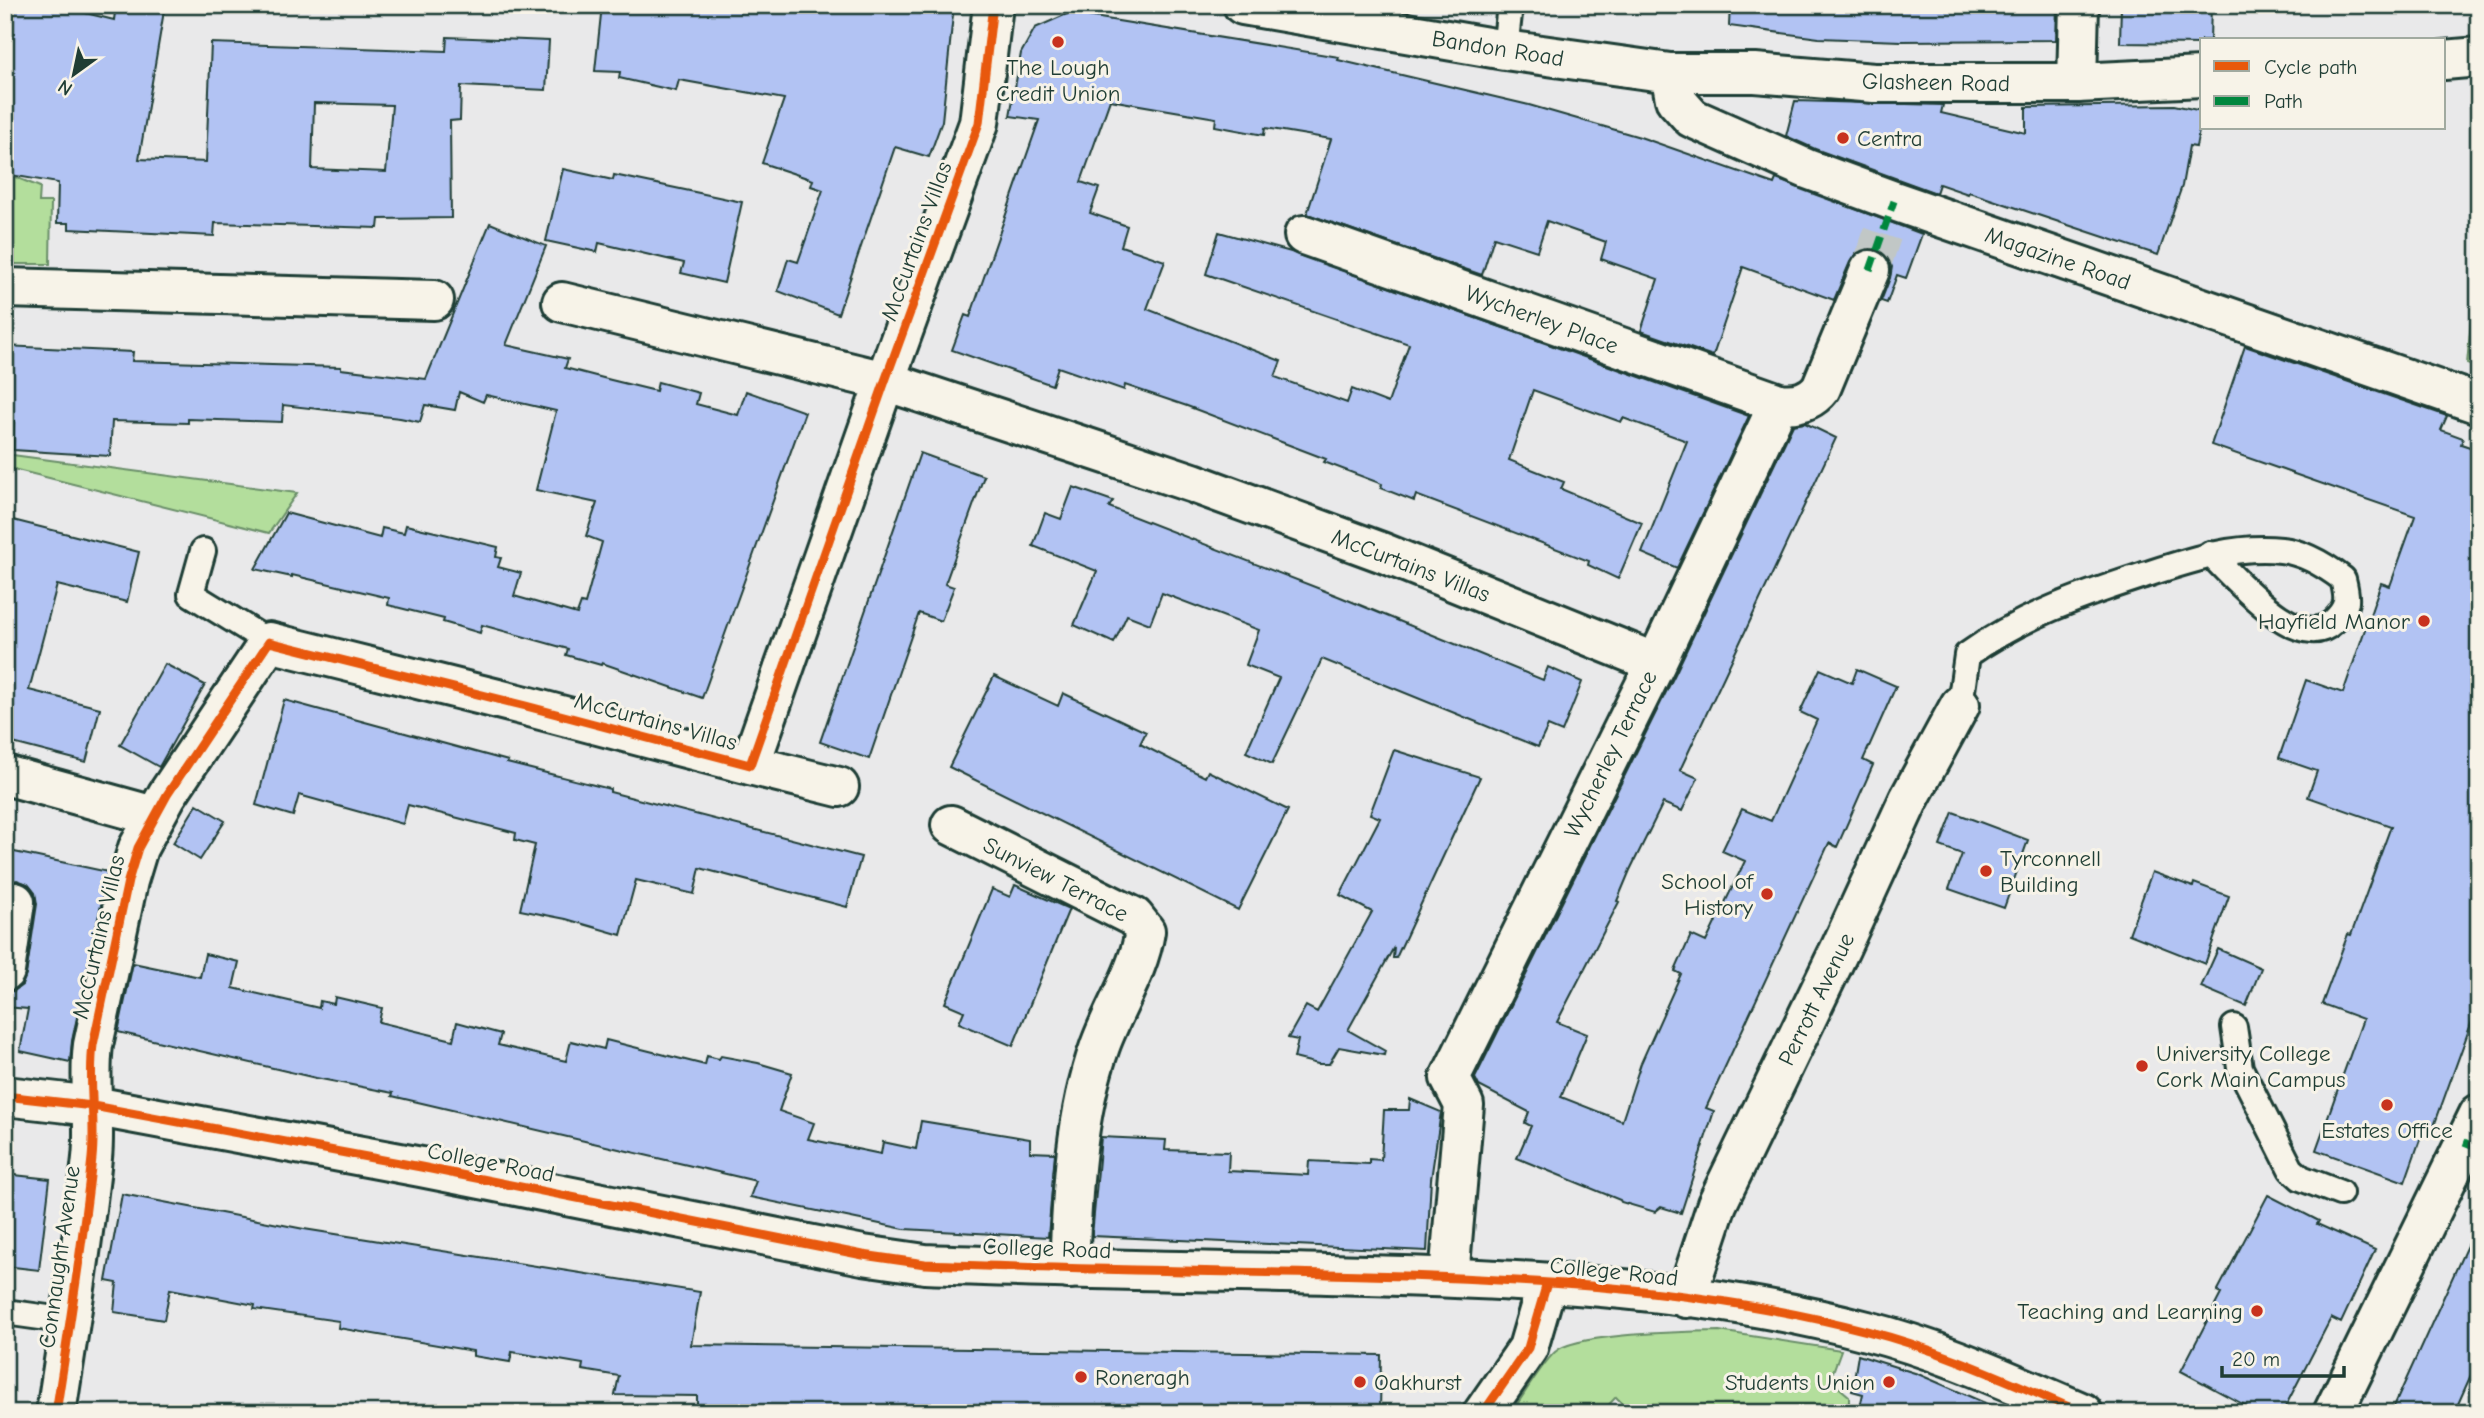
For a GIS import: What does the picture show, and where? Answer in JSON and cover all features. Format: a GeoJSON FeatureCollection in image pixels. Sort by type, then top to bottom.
{"type":"FeatureCollection","features":[{"type":"Feature","properties":{"kind":"street","name":"McCurtains Villas"},"geometry":{"type":"LineString","coordinates":[[750,765],[979,124],[993,5]]}},
{"type":"Feature","properties":{"kind":"street","name":"Bandon Road"},"geometry":{"type":"LineString","coordinates":[[1243,5],[1505,50],[1670,73]]}},
{"type":"Feature","properties":{"kind":"street"},"geometry":{"type":"LineString","coordinates":[[2077,83],[2079,5]]}},
{"type":"Feature","properties":{"kind":"street"},"geometry":{"type":"LineString","coordinates":[[2446,60],[2479,57]]}},
{"type":"Feature","properties":{"kind":"street","name":"Glasheen Road"},"geometry":{"type":"LineString","coordinates":[[1670,73],[1755,73],[1874,83],[2077,83],[2200,77]]}},
{"type":"Feature","properties":{"kind":"street","name":"Magazine Road"},"geometry":{"type":"LineString","coordinates":[[1670,73],[1675,99],[1692,118],[1807,169],[2479,404]]}},
{"type":"Feature","properties":{"kind":"street","name":"Wycherley Place"},"geometry":{"type":"LineString","coordinates":[[1304,235],[1779,403]]}},
{"type":"Feature","properties":{"kind":"street"},"geometry":{"type":"LineString","coordinates":[[1779,403],[1799,403],[1816,395],[1821,388],[1870,270]]}},
{"type":"Feature","properties":{"kind":"street"},"geometry":{"type":"LineString","coordinates":[[5,288],[434,300]]}},
{"type":"Feature","properties":{"kind":"street","name":"McCurtains Villas"},"geometry":{"type":"LineString","coordinates":[[562,302],[885,381],[1227,495],[1391,555],[1656,663]]}},
{"type":"Feature","properties":{"kind":"street","name":"Wycherley Terrace"},"geometry":{"type":"LineString","coordinates":[[1448,1277],[1464,1105],[1450,1078],[1656,663],[1779,403]]}},
{"type":"Feature","properties":{"kind":"street","name":"McCurtains Villas"},"geometry":{"type":"LineString","coordinates":[[93,1106],[90,1071],[96,1031],[128,881],[138,848],[154,817],[269,642],[839,787]]}},
{"type":"Feature","properties":{"kind":"street","name":"Perrott Avenue"},"geometry":{"type":"LineString","coordinates":[[1686,1298],[1717,1204],[1909,799],[1960,705]]}},
{"type":"Feature","properties":{"kind":"street"},"geometry":{"type":"LineString","coordinates":[[5,775],[154,817]]}},
{"type":"Feature","properties":{"kind":"street","name":"Sunview Terrace"},"geometry":{"type":"LineString","coordinates":[[951,825],[1134,917],[1145,931],[1142,951],[1100,1046],[1080,1118],[1069,1269]]}},
{"type":"Feature","properties":{"kind":"street"},"geometry":{"type":"LineString","coordinates":[[5,971],[15,902]]}},
{"type":"Feature","properties":{"kind":"street","name":"College Road"},"geometry":{"type":"LineString","coordinates":[[5,1096],[93,1106],[863,1255],[925,1264],[1448,1277],[1546,1283],[1686,1298],[1774,1311],[1868,1331],[1953,1359],[2083,1413]]}},
{"type":"Feature","properties":{"kind":"street","name":"Connaught Avenue"},"geometry":{"type":"LineString","coordinates":[[56,1413],[92,1155],[93,1106]]}},
{"type":"Feature","properties":{"kind":"street"},"geometry":{"type":"LineString","coordinates":[[2333,1413],[2479,1114]]}},
{"type":"Feature","properties":{"kind":"street"},"geometry":{"type":"LineString","coordinates":[[1483,1413],[1528,1348],[1546,1283]]}},
{"type":"Feature","properties":{"kind":"lane"},"geometry":{"type":"LineString","coordinates":[[1505,50],[1510,5]]}},
{"type":"Feature","properties":{"kind":"lane"},"geometry":{"type":"LineString","coordinates":[[1960,705],[1967,655],[2007,629],[2069,600],[2210,554],[2245,548],[2284,550],[2323,564],[2343,579],[2347,596],[2344,611],[2330,625],[2316,630],[2288,623],[2258,601],[2210,554]]}},
{"type":"Feature","properties":{"kind":"lane"},"geometry":{"type":"LineString","coordinates":[[203,551],[191,594],[269,642]]}},
{"type":"Feature","properties":{"kind":"lane"},"geometry":{"type":"LineString","coordinates":[[2234,1027],[2240,1068],[2291,1169],[2301,1178],[2340,1194]]}},
{"type":"Feature","properties":{"kind":"lane"},"geometry":{"type":"LineString","coordinates":[[5,1312],[69,1321]]}},
{"type":"Feature","properties":{"kind":"green space"},"geometry":{"type":"Polygon","coordinates":[[[5,173],[40,187],[39,202],[51,202],[50,264],[5,264],[5,173]]]}},
{"type":"Feature","properties":{"kind":"green space"},"geometry":{"type":"Polygon","coordinates":[[[2471,321],[2479,323],[2479,368],[2467,364],[2471,321]]]}},
{"type":"Feature","properties":{"kind":"green space"},"geometry":{"type":"Polygon","coordinates":[[[5,454],[297,493],[269,533],[5,467],[5,454]]]}},
{"type":"Feature","properties":{"kind":"green space"},"geometry":{"type":"Polygon","coordinates":[[[1719,1331],[1841,1350],[1830,1380],[1849,1396],[1849,1413],[1631,1413],[1616,1397],[1601,1413],[1511,1413],[1549,1358],[1567,1346],[1608,1337],[1719,1331]]]}},
{"type":"Feature","properties":{"kind":"building"},"geometry":{"type":"Polygon","coordinates":[[[5,5],[53,5],[114,20],[116,5],[165,5],[139,159],[206,162],[211,43],[446,51],[447,37],[549,41],[546,90],[461,86],[460,120],[450,121],[451,218],[379,219],[378,228],[215,223],[214,236],[69,229],[69,223],[57,223],[58,183],[5,174],[5,5]],[[314,103],[312,169],[386,172],[392,105],[314,103]]]}},
{"type":"Feature","properties":{"kind":"building"},"geometry":{"type":"Polygon","coordinates":[[[602,5],[954,5],[942,121],[929,157],[895,147],[838,314],[778,291],[788,259],[798,262],[823,190],[811,186],[813,180],[762,163],[784,99],[679,80],[676,91],[619,78],[620,72],[595,71],[602,5]]]}},
{"type":"Feature","properties":{"kind":"building"},"geometry":{"type":"Polygon","coordinates":[[[1730,5],[2057,5],[2056,40],[1901,41],[1819,38],[1729,26],[1730,5]]]}},
{"type":"Feature","properties":{"kind":"building"},"geometry":{"type":"Polygon","coordinates":[[[2121,5],[2211,5],[2210,38],[2200,38],[2200,44],[2120,43],[2121,5]]]}},
{"type":"Feature","properties":{"kind":"building"},"geometry":{"type":"Polygon","coordinates":[[[1069,13],[1339,57],[1338,60],[1529,105],[1640,137],[1774,184],[1776,179],[1922,234],[1906,278],[1897,275],[1887,303],[1881,301],[1892,267],[1887,256],[1878,250],[1866,248],[1856,253],[1834,300],[1743,267],[1713,356],[1641,331],[1658,279],[1601,259],[1606,242],[1547,221],[1537,251],[1494,237],[1482,275],[1307,214],[1331,139],[1265,128],[1264,135],[1215,126],[1216,118],[1110,100],[1081,182],[1099,188],[1090,213],[1127,226],[1121,246],[1165,261],[1147,309],[1281,361],[1275,377],[1347,403],[1352,389],[1388,403],[1409,344],[1206,274],[1219,232],[1291,252],[1749,416],[1677,568],[1642,553],[1687,441],[1623,418],[1621,422],[1533,390],[1509,460],[1564,482],[1561,489],[1642,523],[1618,579],[1588,565],[1589,561],[1416,495],[1414,501],[1381,488],[1382,484],[1324,462],[1326,459],[1187,406],[1125,385],[1124,390],[1058,367],[1052,385],[952,350],[965,315],[970,317],[1039,120],[1010,116],[1021,53],[1035,28],[1069,13]]]}},
{"type":"Feature","properties":{"kind":"building"},"geometry":{"type":"Polygon","coordinates":[[[1795,101],[1943,105],[1941,113],[2026,133],[2026,107],[2174,105],[2200,111],[2196,147],[2189,146],[2182,186],[2158,255],[1969,192],[1968,194],[1939,184],[1936,193],[1786,136],[1795,101]]]}},
{"type":"Feature","properties":{"kind":"building"},"geometry":{"type":"Polygon","coordinates":[[[563,169],[613,180],[614,175],[742,202],[724,283],[681,273],[684,263],[599,243],[597,252],[546,241],[563,169]]]}},
{"type":"Feature","properties":{"kind":"building"},"geometry":{"type":"Polygon","coordinates":[[[490,223],[546,246],[506,345],[568,359],[565,368],[611,380],[656,391],[658,382],[699,393],[696,404],[738,415],[746,391],[805,412],[702,698],[602,663],[601,665],[566,655],[568,649],[482,625],[480,633],[443,622],[444,619],[388,605],[389,598],[255,569],[286,513],[380,538],[382,528],[404,533],[406,525],[498,547],[496,557],[501,558],[498,567],[521,573],[514,596],[577,614],[581,603],[585,604],[602,542],[586,536],[597,503],[536,490],[556,411],[486,395],[483,402],[459,392],[455,410],[425,405],[420,422],[283,405],[282,422],[188,419],[188,423],[112,421],[110,456],[13,450],[14,421],[5,421],[5,346],[133,352],[132,361],[341,367],[426,379],[490,223]]]}},
{"type":"Feature","properties":{"kind":"building","name":"Hayfield Manor"},"geometry":{"type":"Polygon","coordinates":[[[2245,346],[2447,416],[2441,430],[2463,438],[2461,444],[2479,450],[2479,1002],[2430,1137],[2422,1134],[2405,1182],[2316,1150],[2363,1019],[2322,1004],[2348,934],[2351,935],[2391,826],[2308,797],[2317,771],[2279,758],[2306,680],[2343,693],[2381,583],[2390,586],[2415,516],[2211,445],[2245,346]]]}},
{"type":"Feature","properties":{"kind":"building"},"geometry":{"type":"Polygon","coordinates":[[[1805,423],[1836,438],[1680,770],[1698,778],[1682,811],[1663,803],[1630,870],[1617,901],[1619,902],[1557,1022],[1587,1034],[1561,1097],[1622,1121],[1641,1063],[1681,974],[1675,971],[1691,935],[1706,942],[1745,861],[1722,851],[1742,809],[1771,821],[1817,720],[1800,712],[1820,669],[1852,683],[1857,669],[1896,686],[1863,760],[1873,765],[1837,847],[1829,843],[1706,1108],[1714,1111],[1681,1213],[1661,1207],[1655,1212],[1621,1202],[1517,1158],[1531,1126],[1525,1123],[1529,1112],[1479,1086],[1475,1078],[1676,672],[1793,425],[1805,423]]]}},
{"type":"Feature","properties":{"kind":"building"},"geometry":{"type":"Polygon","coordinates":[[[920,453],[984,476],[945,584],[954,587],[941,621],[919,613],[869,759],[820,742],[920,453]]]}},
{"type":"Feature","properties":{"kind":"building"},"geometry":{"type":"Polygon","coordinates":[[[1073,487],[1113,501],[1109,507],[1338,596],[1543,680],[1548,667],[1582,682],[1562,732],[1548,726],[1538,747],[1322,659],[1272,764],[1246,752],[1279,678],[1246,665],[1259,630],[1162,593],[1150,624],[1127,615],[1114,643],[1074,625],[1097,571],[1033,546],[1045,513],[1061,519],[1073,487]]]}},
{"type":"Feature","properties":{"kind":"building"},"geometry":{"type":"Polygon","coordinates":[[[5,518],[139,552],[127,602],[57,585],[29,690],[100,708],[86,762],[5,741],[5,518]]]}},
{"type":"Feature","properties":{"kind":"building"},"geometry":{"type":"Polygon","coordinates":[[[165,664],[205,685],[159,767],[120,745],[165,664]]]}},
{"type":"Feature","properties":{"kind":"building"},"geometry":{"type":"Polygon","coordinates":[[[994,676],[1058,706],[1063,693],[1146,732],[1140,744],[1205,777],[1208,771],[1288,810],[1238,910],[949,767],[994,676]]]}},
{"type":"Feature","properties":{"kind":"building"},"geometry":{"type":"Polygon","coordinates":[[[284,700],[610,789],[610,792],[861,857],[847,907],[700,868],[694,894],[636,880],[621,935],[566,919],[520,910],[535,845],[515,840],[516,833],[408,805],[403,824],[299,795],[293,816],[256,805],[284,700]]]}},
{"type":"Feature","properties":{"kind":"building"},"geometry":{"type":"Polygon","coordinates":[[[1394,750],[1480,777],[1396,958],[1393,958],[1394,947],[1348,1030],[1385,1051],[1384,1055],[1339,1047],[1329,1064],[1294,1058],[1298,1040],[1288,1038],[1306,1006],[1317,1012],[1372,912],[1340,895],[1380,818],[1370,814],[1394,750]]]}},
{"type":"Feature","properties":{"kind":"building"},"geometry":{"type":"Polygon","coordinates":[[[197,804],[225,821],[200,860],[173,843],[197,804]]]}},
{"type":"Feature","properties":{"kind":"building","name":"Tyrconnell Building"},"geometry":{"type":"Polygon","coordinates":[[[1953,812],[2028,840],[2004,908],[1949,889],[1962,854],[1940,846],[1953,812]]]}},
{"type":"Feature","properties":{"kind":"building"},"geometry":{"type":"Polygon","coordinates":[[[5,850],[108,872],[72,1041],[70,1062],[20,1051],[28,1009],[5,1007],[5,992],[14,991],[22,985],[26,975],[37,904],[35,893],[28,884],[17,880],[5,883],[5,850]]]}},
{"type":"Feature","properties":{"kind":"building"},"geometry":{"type":"Polygon","coordinates":[[[2152,872],[2193,887],[2194,883],[2229,896],[2205,964],[2129,934],[2152,872]]]}},
{"type":"Feature","properties":{"kind":"building"},"geometry":{"type":"Polygon","coordinates":[[[1015,885],[1069,909],[1013,1046],[959,1023],[964,1011],[945,1003],[992,889],[1010,897],[1015,885]]]}},
{"type":"Feature","properties":{"kind":"building"},"geometry":{"type":"Polygon","coordinates":[[[2218,949],[2261,968],[2246,1006],[2201,987],[2218,949]]]}},
{"type":"Feature","properties":{"kind":"building"},"geometry":{"type":"Polygon","coordinates":[[[205,954],[239,962],[233,988],[319,1008],[320,1001],[334,1004],[335,997],[382,1008],[379,1022],[453,1040],[457,1022],[501,1034],[498,1045],[566,1061],[571,1041],[604,1049],[606,1040],[705,1065],[707,1056],[719,1059],[721,1056],[792,1073],[779,1111],[814,1123],[808,1139],[881,1154],[883,1142],[916,1149],[921,1121],[1030,1139],[1030,1152],[1055,1153],[1048,1237],[904,1229],[750,1197],[756,1181],[392,1096],[393,1093],[118,1032],[133,963],[200,977],[205,954]]]}},
{"type":"Feature","properties":{"kind":"building"},"geometry":{"type":"Polygon","coordinates":[[[1410,1099],[1441,1112],[1431,1179],[1427,1251],[1092,1236],[1101,1137],[1166,1140],[1165,1150],[1229,1152],[1228,1171],[1308,1175],[1309,1161],[1369,1164],[1369,1159],[1381,1160],[1384,1110],[1409,1110],[1410,1099]]]}},
{"type":"Feature","properties":{"kind":"building"},"geometry":{"type":"Polygon","coordinates":[[[5,1174],[50,1179],[39,1270],[5,1266],[5,1174]]]}},
{"type":"Feature","properties":{"kind":"building"},"geometry":{"type":"Polygon","coordinates":[[[122,1194],[304,1229],[700,1292],[691,1345],[1381,1355],[1380,1413],[697,1413],[697,1396],[615,1395],[619,1376],[582,1370],[583,1364],[512,1352],[510,1362],[473,1356],[473,1351],[338,1328],[339,1321],[254,1309],[255,1305],[170,1289],[164,1320],[114,1312],[117,1283],[106,1281],[122,1194]]]}},
{"type":"Feature","properties":{"kind":"building"},"geometry":{"type":"Polygon","coordinates":[[[2268,1195],[2319,1221],[2317,1224],[2375,1250],[2341,1323],[2331,1318],[2282,1413],[2259,1413],[2181,1371],[2221,1294],[2217,1292],[2268,1195]]]}},
{"type":"Feature","properties":{"kind":"building"},"geometry":{"type":"Polygon","coordinates":[[[2479,1219],[2479,1357],[2454,1413],[2391,1413],[2479,1219]]]}},
{"type":"Feature","properties":{"kind":"building","name":"Students Union"},"geometry":{"type":"Polygon","coordinates":[[[1858,1355],[1918,1374],[2008,1413],[1875,1413],[1860,1407],[1863,1394],[1852,1391],[1858,1355]]]}},
{"type":"Feature","properties":{"kind":"tunnel"},"geometry":{"type":"LineString","coordinates":[[1870,270],[1894,201]]}},
{"type":"Feature","properties":{"kind":"marked path"},"geometry":{"type":"LineString","coordinates":[[1870,270],[1894,201]]}},
{"type":"Feature","properties":{"kind":"marked path"},"geometry":{"type":"LineString","coordinates":[[2464,1142],[2479,1148]]}},
{"type":"Feature","properties":{"kind":"cycle path"},"geometry":{"type":"LineString","coordinates":[[56,1413],[92,1158],[93,1045],[128,881],[138,848],[167,795],[269,642],[750,765],[979,123],[993,5]]}},
{"type":"Feature","properties":{"kind":"cycle path"},"geometry":{"type":"LineString","coordinates":[[5,1096],[93,1106],[421,1167],[863,1255],[925,1264],[1463,1278],[1599,1287],[1734,1303],[1895,1339],[1976,1368],[2083,1413]]}},
{"type":"Feature","properties":{"kind":"cycle path"},"geometry":{"type":"LineString","coordinates":[[1483,1413],[1528,1348],[1547,1283]]}},
{"type":"Feature","properties":{"kind":"place","name":"The Lough Credit Union"},"geometry":{"type":"Point","coordinates":[1058,42]}},
{"type":"Feature","properties":{"kind":"place","name":"Centra"},"geometry":{"type":"Point","coordinates":[1843,138]}},
{"type":"Feature","properties":{"kind":"place","name":"Hayfield Manor"},"geometry":{"type":"Point","coordinates":[2424,621]}},
{"type":"Feature","properties":{"kind":"place","name":"Tyrconnell Building"},"geometry":{"type":"Point","coordinates":[1986,871]}},
{"type":"Feature","properties":{"kind":"place","name":"School of History"},"geometry":{"type":"Point","coordinates":[1767,894]}},
{"type":"Feature","properties":{"kind":"place","name":"University College Cork Main Campus"},"geometry":{"type":"Point","coordinates":[2142,1066]}},
{"type":"Feature","properties":{"kind":"place","name":"Estates Office"},"geometry":{"type":"Point","coordinates":[2387,1105]}},
{"type":"Feature","properties":{"kind":"place","name":"Teaching and Learning"},"geometry":{"type":"Point","coordinates":[2257,1311]}},
{"type":"Feature","properties":{"kind":"place","name":"Roneragh"},"geometry":{"type":"Point","coordinates":[1081,1377]}},
{"type":"Feature","properties":{"kind":"place","name":"Oakhurst"},"geometry":{"type":"Point","coordinates":[1360,1382]}},
{"type":"Feature","properties":{"kind":"place","name":"Students Union"},"geometry":{"type":"Point","coordinates":[1889,1382]}}]}
